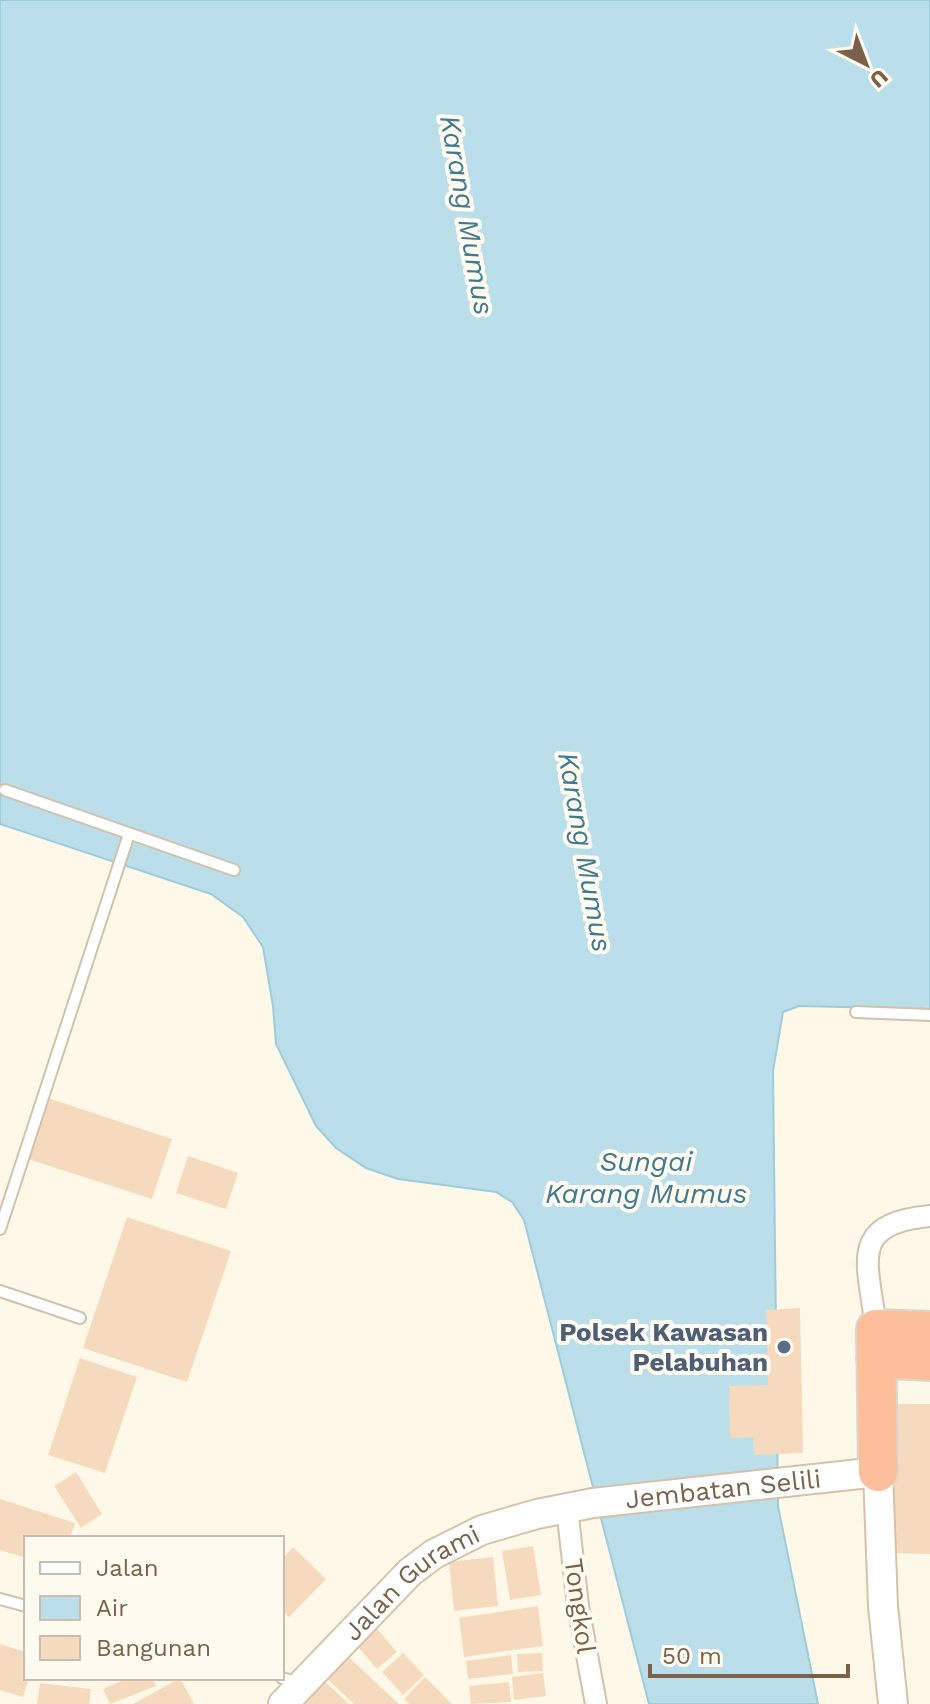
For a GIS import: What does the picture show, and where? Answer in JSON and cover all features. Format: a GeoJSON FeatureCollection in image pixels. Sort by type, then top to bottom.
{"type":"FeatureCollection","features":[{"type":"Feature","properties":{"kind":"highway"},"geometry":{"type":"LineString","coordinates":[[876,1344],[930,1331]]}},
{"type":"Feature","properties":{"kind":"highway"},"geometry":{"type":"LineString","coordinates":[[876,1344],[930,1361]]}},
{"type":"Feature","properties":{"kind":"highway"},"geometry":{"type":"LineString","coordinates":[[876,1344],[878,1472]]}},
{"type":"Feature","properties":{"kind":"street"},"geometry":{"type":"LineString","coordinates":[[876,1344],[868,1256],[871,1241],[891,1223],[930,1216]]}},
{"type":"Feature","properties":{"kind":"street"},"geometry":{"type":"LineString","coordinates":[[878,1472],[883,1606],[893,1704]]}},
{"type":"Feature","properties":{"kind":"street","name":"Jembatan Selili"},"geometry":{"type":"LineString","coordinates":[[580,1506],[878,1472]]}},
{"type":"Feature","properties":{"kind":"street","name":"Jalan Gurami"},"geometry":{"type":"LineString","coordinates":[[283,1704],[292,1681],[394,1586],[434,1554],[482,1530],[514,1519],[580,1506]]}},
{"type":"Feature","properties":{"kind":"street","name":"Tongkol"},"geometry":{"type":"LineString","coordinates":[[580,1506],[578,1606],[596,1704]]}},
{"type":"Feature","properties":{"kind":"lane"},"geometry":{"type":"LineString","coordinates":[[5,790],[234,870]]}},
{"type":"Feature","properties":{"kind":"lane"},"geometry":{"type":"LineString","coordinates":[[0,1229],[129,834]]}},
{"type":"Feature","properties":{"kind":"lane"},"geometry":{"type":"LineString","coordinates":[[856,1012],[930,1015]]}},
{"type":"Feature","properties":{"kind":"lane"},"geometry":{"type":"LineString","coordinates":[[0,1291],[80,1318]]}},
{"type":"Feature","properties":{"kind":"lane"},"geometry":{"type":"LineString","coordinates":[[0,1599],[24,1605]]}},
{"type":"Feature","properties":{"kind":"water"},"geometry":{"type":"Polygon","coordinates":[[[0,0],[930,0],[930,1009],[799,1006],[783,1012],[773,1071],[778,1506],[818,1704],[649,1704],[524,1220],[512,1202],[496,1192],[398,1179],[366,1168],[336,1148],[316,1126],[276,1044],[263,947],[243,917],[211,894],[0,824],[0,0]]]}},
{"type":"Feature","properties":{"kind":"building"},"geometry":{"type":"Polygon","coordinates":[[[48,1098],[172,1139],[152,1199],[28,1159],[48,1098]]]}},
{"type":"Feature","properties":{"kind":"building"},"geometry":{"type":"Polygon","coordinates":[[[188,1156],[238,1173],[226,1209],[176,1193],[188,1156]]]}},
{"type":"Feature","properties":{"kind":"building"},"geometry":{"type":"Polygon","coordinates":[[[127,1217],[231,1251],[187,1382],[83,1348],[127,1217]]]}},
{"type":"Feature","properties":{"kind":"building","name":"Polsek Kawasan Pelabuhan"},"geometry":{"type":"Polygon","coordinates":[[[800,1308],[803,1453],[754,1455],[753,1437],[730,1438],[729,1386],[768,1385],[766,1310],[800,1308]]]}},
{"type":"Feature","properties":{"kind":"building"},"geometry":{"type":"Polygon","coordinates":[[[80,1358],[137,1377],[105,1473],[48,1455],[80,1358]]]}},
{"type":"Feature","properties":{"kind":"building"},"geometry":{"type":"Polygon","coordinates":[[[894,1404],[930,1404],[930,1554],[892,1553],[894,1404]]]}},
{"type":"Feature","properties":{"kind":"building"},"geometry":{"type":"Polygon","coordinates":[[[76,1472],[102,1514],[81,1528],[54,1486],[76,1472]]]}},
{"type":"Feature","properties":{"kind":"building"},"geometry":{"type":"Polygon","coordinates":[[[0,1499],[75,1523],[71,1536],[24,1536],[24,1557],[0,1550],[0,1499]]]}},
{"type":"Feature","properties":{"kind":"building"},"geometry":{"type":"Polygon","coordinates":[[[533,1546],[541,1595],[510,1600],[502,1551],[533,1546]]]}},
{"type":"Feature","properties":{"kind":"building"},"geometry":{"type":"Polygon","coordinates":[[[293,1547],[326,1579],[289,1617],[284,1612],[284,1557],[293,1547]]]}},
{"type":"Feature","properties":{"kind":"building"},"geometry":{"type":"Polygon","coordinates":[[[493,1557],[498,1606],[454,1611],[449,1562],[493,1557]]]}},
{"type":"Feature","properties":{"kind":"building"},"geometry":{"type":"Polygon","coordinates":[[[538,1606],[543,1646],[464,1657],[459,1618],[538,1606]]]}},
{"type":"Feature","properties":{"kind":"building"},"geometry":{"type":"Polygon","coordinates":[[[373,1624],[397,1652],[377,1669],[353,1641],[373,1624]]]}},
{"type":"Feature","properties":{"kind":"building"},"geometry":{"type":"Polygon","coordinates":[[[0,1644],[24,1651],[24,1680],[28,1680],[23,1697],[0,1690],[0,1644]]]}},
{"type":"Feature","properties":{"kind":"building"},"geometry":{"type":"Polygon","coordinates":[[[341,1650],[399,1704],[354,1704],[320,1672],[341,1650]]]}},
{"type":"Feature","properties":{"kind":"building"},"geometry":{"type":"Polygon","coordinates":[[[403,1653],[424,1675],[403,1695],[382,1672],[403,1653]]]}},
{"type":"Feature","properties":{"kind":"building"},"geometry":{"type":"Polygon","coordinates":[[[542,1653],[543,1671],[518,1672],[517,1654],[542,1653]]]}},
{"type":"Feature","properties":{"kind":"building"},"geometry":{"type":"Polygon","coordinates":[[[511,1655],[513,1674],[468,1679],[466,1661],[511,1655]]]}},
{"type":"Feature","properties":{"kind":"building"},"geometry":{"type":"Polygon","coordinates":[[[543,1673],[546,1696],[514,1700],[512,1677],[543,1673]]]}},
{"type":"Feature","properties":{"kind":"building"},"geometry":{"type":"Polygon","coordinates":[[[425,1677],[452,1704],[409,1704],[404,1699],[425,1677]]]}},
{"type":"Feature","properties":{"kind":"building"},"geometry":{"type":"Polygon","coordinates":[[[321,1678],[349,1704],[297,1704],[321,1678]]]}},
{"type":"Feature","properties":{"kind":"building"},"geometry":{"type":"Polygon","coordinates":[[[123,1680],[153,1680],[156,1686],[110,1704],[103,1689],[123,1680]]]}},
{"type":"Feature","properties":{"kind":"building"},"geometry":{"type":"Polygon","coordinates":[[[181,1680],[194,1704],[133,1704],[181,1680]]]}},
{"type":"Feature","properties":{"kind":"building"},"geometry":{"type":"Polygon","coordinates":[[[509,1682],[511,1702],[471,1704],[469,1686],[509,1682]]]}},
{"type":"Feature","properties":{"kind":"building"},"geometry":{"type":"Polygon","coordinates":[[[40,1683],[91,1689],[89,1704],[37,1704],[40,1683]]]}},
{"type":"Feature","properties":{"kind":"place","name":"Polsek Kawasan Pelabuhan"},"geometry":{"type":"Point","coordinates":[784,1347]}},
{"type":"Feature","properties":{"kind":"water label","name":"Karang Mumus"},"geometry":{"type":"Point","coordinates":[467,215]}},
{"type":"Feature","properties":{"kind":"water label","name":"Karang Mumus"},"geometry":{"type":"Point","coordinates":[585,852]}},
{"type":"Feature","properties":{"kind":"water label","name":"Sungai Karang Mumus"},"geometry":{"type":"Point","coordinates":[646,1177]}}]}
